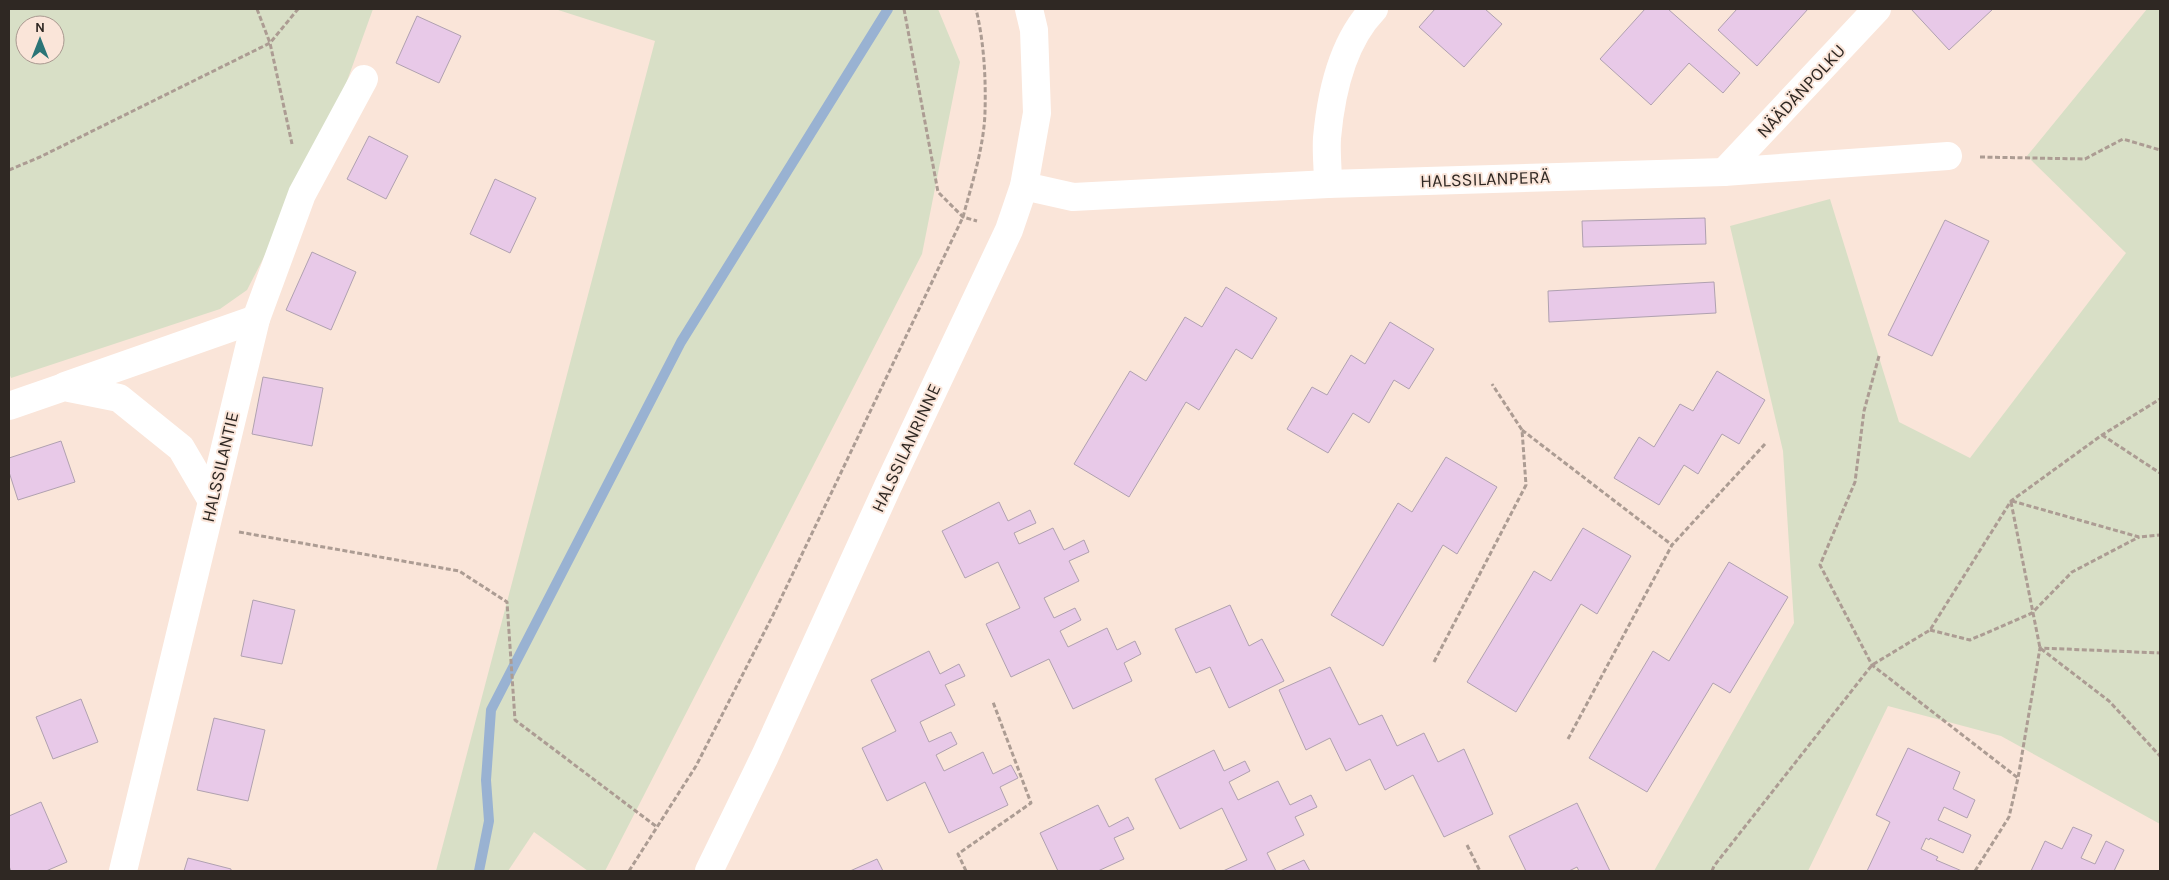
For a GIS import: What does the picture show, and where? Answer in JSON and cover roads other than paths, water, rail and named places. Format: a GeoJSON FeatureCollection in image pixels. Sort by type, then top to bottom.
{"type":"FeatureCollection","features":[{"type":"Feature","properties":{"kind":"street","name":"HALSSILANRINNE"},"geometry":{"type":"LineString","coordinates":[[709,871],[765,756],[888,486],[1009,230],[1024,186],[1037,113],[1034,30],[1029,9]]}},
{"type":"Feature","properties":{"kind":"street"},"geometry":{"type":"LineString","coordinates":[[1328,184],[1327,139],[1336,86],[1346,50],[1374,9]]}},
{"type":"Feature","properties":{"kind":"street","name":"NÄÄDÄNPOLKU"},"geometry":{"type":"LineString","coordinates":[[1724,172],[1877,9]]}},
{"type":"Feature","properties":{"kind":"street","name":"HALSSILANTIE"},"geometry":{"type":"LineString","coordinates":[[124,871],[256,319],[302,194],[364,79]]}},
{"type":"Feature","properties":{"kind":"street","name":"HALSSILANPERÄ"},"geometry":{"type":"LineString","coordinates":[[1024,186],[1072,197],[1328,184],[1724,172],[1948,156]]}},
{"type":"Feature","properties":{"kind":"street"},"geometry":{"type":"LineString","coordinates":[[9,406],[256,319]]}},
{"type":"Feature","properties":{"kind":"street"},"geometry":{"type":"LineString","coordinates":[[64,387],[120,398],[181,448],[209,513]]}},
{"type":"Feature","properties":{"kind":"waterway"},"geometry":{"type":"LineString","coordinates":[[479,871],[489,821],[486,780],[491,710],[681,342],[888,9]]}}]}
